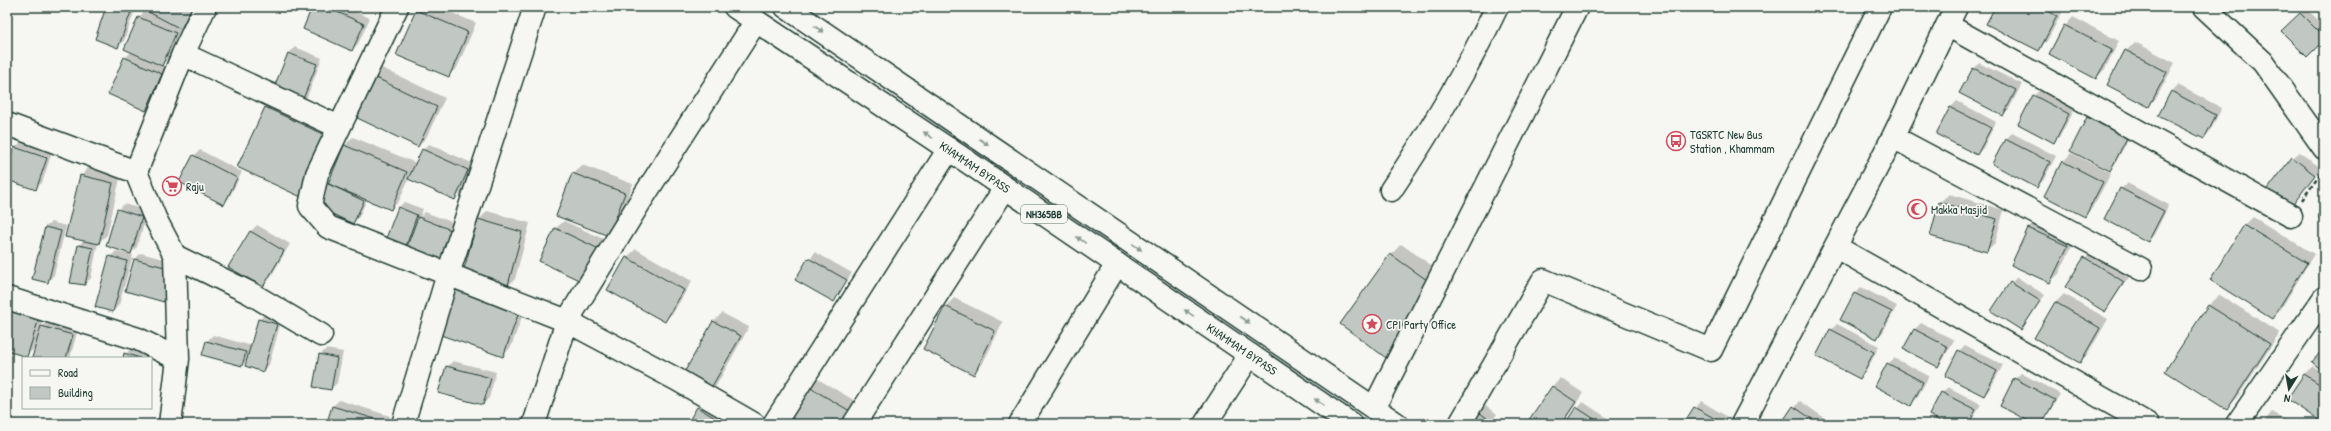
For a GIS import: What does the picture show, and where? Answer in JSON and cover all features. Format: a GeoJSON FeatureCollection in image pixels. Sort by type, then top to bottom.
{"type":"FeatureCollection","features":[{"type":"Feature","properties":{"kind":"main road"},"geometry":{"type":"LineString","coordinates":[[170,424],[178,359],[175,256],[155,218],[136,172],[183,54],[205,7]]}},
{"type":"Feature","properties":{"kind":"main road"},"geometry":{"type":"LineString","coordinates":[[397,7],[317,174],[310,206],[328,227],[567,321],[676,379],[754,424]]}},
{"type":"Feature","properties":{"kind":"main road"},"geometry":{"type":"LineString","coordinates":[[403,424],[448,274],[535,7]]}},
{"type":"Feature","properties":{"kind":"main road","name":"KHAMMAM BYPASS"},"geometry":{"type":"LineString","coordinates":[[735,7],[949,149],[1352,424]]}},
{"type":"Feature","properties":{"kind":"main road","name":"KHAMMAM BYPASS"},"geometry":{"type":"LineString","coordinates":[[786,7],[1397,424]]}},
{"type":"Feature","properties":{"kind":"main road"},"geometry":{"type":"LineString","coordinates":[[1391,190],[1413,157],[1476,51],[1498,7]]}},
{"type":"Feature","properties":{"kind":"main road"},"geometry":{"type":"LineString","coordinates":[[1374,408],[1577,7]]}},
{"type":"Feature","properties":{"kind":"main road"},"geometry":{"type":"LineString","coordinates":[[1460,424],[1543,280],[1710,350],[1880,7]]}},
{"type":"Feature","properties":{"kind":"main road"},"geometry":{"type":"LineString","coordinates":[[2204,7],[2263,62],[2324,148]]}},
{"type":"Feature","properties":{"kind":"main road"},"geometry":{"type":"LineString","coordinates":[[1742,424],[1836,248],[1893,137],[1952,16],[2291,216]]}},
{"type":"Feature","properties":{"kind":"main road"},"geometry":{"type":"LineString","coordinates":[[534,424],[567,321],[640,202],[756,21]]}},
{"type":"Feature","properties":{"kind":"main road"},"geometry":{"type":"LineString","coordinates":[[183,54],[339,127]]}},
{"type":"Feature","properties":{"kind":"main road"},"geometry":{"type":"LineString","coordinates":[[7,124],[136,172]]}},
{"type":"Feature","properties":{"kind":"main road"},"geometry":{"type":"LineString","coordinates":[[1893,137],[2141,269]]}},
{"type":"Feature","properties":{"kind":"main road"},"geometry":{"type":"LineString","coordinates":[[774,424],[949,149]]}},
{"type":"Feature","properties":{"kind":"main road"},"geometry":{"type":"LineString","coordinates":[[854,424],[1005,188]]}},
{"type":"Feature","properties":{"kind":"main road"},"geometry":{"type":"LineString","coordinates":[[1836,248],[2148,424]]}},
{"type":"Feature","properties":{"kind":"main road"},"geometry":{"type":"LineString","coordinates":[[175,256],[250,293],[321,334]]}},
{"type":"Feature","properties":{"kind":"main road"},"geometry":{"type":"LineString","coordinates":[[1020,424],[1117,264]]}},
{"type":"Feature","properties":{"kind":"main road"},"geometry":{"type":"LineString","coordinates":[[7,298],[138,339],[178,359]]}},
{"type":"Feature","properties":{"kind":"main road"},"geometry":{"type":"LineString","coordinates":[[2237,424],[2324,298]]}},
{"type":"Feature","properties":{"kind":"main road"},"geometry":{"type":"LineString","coordinates":[[1205,424],[1255,359],[1278,343]]}},
{"type":"Feature","properties":{"kind":"path"},"geometry":{"type":"LineString","coordinates":[[2291,216],[2324,169]]}},
{"type":"Feature","properties":{"kind":"building"},"geometry":{"type":"Polygon","coordinates":[[[106,7],[118,7],[131,12],[118,48],[95,39],[106,7]]]}},
{"type":"Feature","properties":{"kind":"building"},"geometry":{"type":"Polygon","coordinates":[[[139,7],[192,7],[181,29],[139,7]]]}},
{"type":"Feature","properties":{"kind":"building"},"geometry":{"type":"Polygon","coordinates":[[[312,7],[326,7],[364,24],[352,51],[303,29],[312,7]]]}},
{"type":"Feature","properties":{"kind":"building"},"geometry":{"type":"Polygon","coordinates":[[[1995,7],[2040,7],[2057,16],[2039,51],[1986,24],[1995,7]]]}},
{"type":"Feature","properties":{"kind":"building"},"geometry":{"type":"Polygon","coordinates":[[[416,10],[468,32],[449,77],[396,55],[416,10]]]}},
{"type":"Feature","properties":{"kind":"building"},"geometry":{"type":"Polygon","coordinates":[[[2300,13],[2324,37],[2324,40],[2307,57],[2281,31],[2300,13]]]}},
{"type":"Feature","properties":{"kind":"building"},"geometry":{"type":"Polygon","coordinates":[[[138,17],[176,33],[162,66],[124,49],[138,17]]]}},
{"type":"Feature","properties":{"kind":"building"},"geometry":{"type":"Polygon","coordinates":[[[2064,25],[2112,50],[2096,79],[2049,54],[2064,25]]]}},
{"type":"Feature","properties":{"kind":"building"},"geometry":{"type":"Polygon","coordinates":[[[2125,50],[2167,72],[2149,107],[2107,85],[2125,50]]]}},
{"type":"Feature","properties":{"kind":"building"},"geometry":{"type":"Polygon","coordinates":[[[288,53],[317,64],[301,104],[272,92],[288,53]]]}},
{"type":"Feature","properties":{"kind":"building"},"geometry":{"type":"Polygon","coordinates":[[[124,57],[162,74],[146,111],[108,94],[124,57]]]}},
{"type":"Feature","properties":{"kind":"building"},"geometry":{"type":"Polygon","coordinates":[[[1973,68],[2016,90],[2003,116],[1959,93],[1973,68]]]}},
{"type":"Feature","properties":{"kind":"building"},"geometry":{"type":"Polygon","coordinates":[[[370,75],[437,107],[418,147],[351,115],[370,75]]]}},
{"type":"Feature","properties":{"kind":"building"},"geometry":{"type":"Polygon","coordinates":[[[2171,91],[2216,115],[2204,139],[2158,116],[2171,91]]]}},
{"type":"Feature","properties":{"kind":"building"},"geometry":{"type":"Polygon","coordinates":[[[2033,95],[2069,114],[2054,143],[2018,124],[2033,95]]]}},
{"type":"Feature","properties":{"kind":"building"},"geometry":{"type":"Polygon","coordinates":[[[265,107],[329,137],[301,197],[237,167],[265,107]]]}},
{"type":"Feature","properties":{"kind":"building"},"geometry":{"type":"Polygon","coordinates":[[[1950,107],[1991,128],[1977,155],[1936,134],[1950,107]]]}},
{"type":"Feature","properties":{"kind":"building"},"geometry":{"type":"Polygon","coordinates":[[[2087,117],[2127,138],[2110,171],[2070,151],[2087,117]]]}},
{"type":"Feature","properties":{"kind":"building"},"geometry":{"type":"Polygon","coordinates":[[[2005,139],[2050,162],[2037,188],[1992,164],[2005,139]]]}},
{"type":"Feature","properties":{"kind":"building"},"geometry":{"type":"Polygon","coordinates":[[[344,145],[407,172],[391,210],[328,184],[344,145]]]}},
{"type":"Feature","properties":{"kind":"building"},"geometry":{"type":"Polygon","coordinates":[[[14,147],[47,158],[36,190],[7,180],[7,167],[14,147]]]}},
{"type":"Feature","properties":{"kind":"building"},"geometry":{"type":"Polygon","coordinates":[[[422,149],[468,170],[455,200],[408,179],[422,149]]]}},
{"type":"Feature","properties":{"kind":"building"},"geometry":{"type":"Polygon","coordinates":[[[193,155],[237,178],[224,205],[179,182],[193,155]]]}},
{"type":"Feature","properties":{"kind":"building"},"geometry":{"type":"Polygon","coordinates":[[[2292,157],[2315,175],[2291,207],[2268,189],[2292,157]]]}},
{"type":"Feature","properties":{"kind":"building"},"geometry":{"type":"Polygon","coordinates":[[[2062,161],[2103,182],[2085,217],[2044,196],[2062,161]]]}},
{"type":"Feature","properties":{"kind":"building"},"geometry":{"type":"Polygon","coordinates":[[[572,173],[625,193],[609,236],[556,216],[572,173]]]}},
{"type":"Feature","properties":{"kind":"building"},"geometry":{"type":"Polygon","coordinates":[[[80,175],[113,183],[99,244],[65,237],[80,175]]]}},
{"type":"Feature","properties":{"kind":"building"},"geometry":{"type":"Polygon","coordinates":[[[327,183],[364,201],[353,224],[316,206],[327,183]]]}},
{"type":"Feature","properties":{"kind":"building"},"geometry":{"type":"Polygon","coordinates":[[[2120,188],[2164,211],[2148,242],[2104,219],[2120,188]]]}},
{"type":"Feature","properties":{"kind":"building"},"geometry":{"type":"Polygon","coordinates":[[[1939,202],[1997,219],[1987,252],[1930,236],[1939,202]]]}},
{"type":"Feature","properties":{"kind":"building"},"geometry":{"type":"Polygon","coordinates":[[[398,207],[417,215],[405,249],[385,241],[398,207]]]}},
{"type":"Feature","properties":{"kind":"building"},"geometry":{"type":"Polygon","coordinates":[[[2324,207],[2324,221],[2317,216],[2324,207]]]}},
{"type":"Feature","properties":{"kind":"building"},"geometry":{"type":"Polygon","coordinates":[[[117,209],[142,217],[131,254],[106,246],[117,209]]]}},
{"type":"Feature","properties":{"kind":"building"},"geometry":{"type":"Polygon","coordinates":[[[418,217],[451,230],[439,264],[405,252],[418,217]]]}},
{"type":"Feature","properties":{"kind":"building"},"geometry":{"type":"Polygon","coordinates":[[[478,219],[522,232],[507,289],[462,276],[478,219]]]}},
{"type":"Feature","properties":{"kind":"building"},"geometry":{"type":"Polygon","coordinates":[[[2244,225],[2307,263],[2272,319],[2210,280],[2244,225]]]}},
{"type":"Feature","properties":{"kind":"building"},"geometry":{"type":"Polygon","coordinates":[[[45,227],[61,231],[48,283],[32,279],[45,227]]]}},
{"type":"Feature","properties":{"kind":"building"},"geometry":{"type":"Polygon","coordinates":[[[555,228],[601,250],[585,283],[539,261],[555,228]]]}},
{"type":"Feature","properties":{"kind":"building"},"geometry":{"type":"Polygon","coordinates":[[[2028,228],[2068,246],[2050,283],[2011,265],[2028,228]]]}},
{"type":"Feature","properties":{"kind":"building"},"geometry":{"type":"Polygon","coordinates":[[[250,231],[284,251],[263,287],[228,267],[250,231]]]}},
{"type":"Feature","properties":{"kind":"building"},"geometry":{"type":"Polygon","coordinates":[[[78,245],[93,248],[85,285],[70,283],[78,245]]]}},
{"type":"Feature","properties":{"kind":"building"},"geometry":{"type":"Polygon","coordinates":[[[1390,254],[1444,292],[1393,363],[1340,324],[1390,254]]]}},
{"type":"Feature","properties":{"kind":"building"},"geometry":{"type":"Polygon","coordinates":[[[109,256],[127,261],[113,312],[95,307],[109,256]]]}},
{"type":"Feature","properties":{"kind":"building"},"geometry":{"type":"Polygon","coordinates":[[[626,257],[684,290],[665,322],[607,290],[626,257]]]}},
{"type":"Feature","properties":{"kind":"building"},"geometry":{"type":"Polygon","coordinates":[[[2084,257],[2124,282],[2105,312],[2065,287],[2084,257]]]}},
{"type":"Feature","properties":{"kind":"building"},"geometry":{"type":"Polygon","coordinates":[[[808,258],[847,280],[834,302],[795,280],[808,258]]]}},
{"type":"Feature","properties":{"kind":"building"},"geometry":{"type":"Polygon","coordinates":[[[134,259],[172,269],[164,302],[125,291],[134,259]]]}},
{"type":"Feature","properties":{"kind":"building"},"geometry":{"type":"Polygon","coordinates":[[[2010,282],[2040,301],[2021,330],[1991,311],[2010,282]]]}},
{"type":"Feature","properties":{"kind":"building"},"geometry":{"type":"Polygon","coordinates":[[[453,289],[519,312],[503,357],[438,334],[453,289]]]}},
{"type":"Feature","properties":{"kind":"building"},"geometry":{"type":"Polygon","coordinates":[[[1854,293],[1892,312],[1877,339],[1840,320],[1854,293]]]}},
{"type":"Feature","properties":{"kind":"building"},"geometry":{"type":"Polygon","coordinates":[[[2055,302],[2100,328],[2080,363],[2034,338],[2055,302]]]}},
{"type":"Feature","properties":{"kind":"building"},"geometry":{"type":"Polygon","coordinates":[[[2208,305],[2270,344],[2227,410],[2165,371],[2208,305]]]}},
{"type":"Feature","properties":{"kind":"building"},"geometry":{"type":"Polygon","coordinates":[[[945,306],[995,331],[974,375],[923,349],[945,306]]]}},
{"type":"Feature","properties":{"kind":"building"},"geometry":{"type":"Polygon","coordinates":[[[7,308],[39,318],[27,357],[7,351],[7,308]]]}},
{"type":"Feature","properties":{"kind":"building"},"geometry":{"type":"Polygon","coordinates":[[[258,319],[277,324],[263,372],[245,366],[258,319]]]}},
{"type":"Feature","properties":{"kind":"building"},"geometry":{"type":"Polygon","coordinates":[[[713,321],[741,336],[707,395],[680,380],[713,321]]]}},
{"type":"Feature","properties":{"kind":"building"},"geometry":{"type":"Polygon","coordinates":[[[41,326],[73,335],[66,357],[32,357],[41,326]]]}},
{"type":"Feature","properties":{"kind":"building"},"geometry":{"type":"Polygon","coordinates":[[[1830,329],[1874,352],[1860,379],[1816,356],[1830,329]]]}},
{"type":"Feature","properties":{"kind":"building"},"geometry":{"type":"Polygon","coordinates":[[[1914,329],[1948,347],[1938,367],[1903,349],[1914,329]]]}},
{"type":"Feature","properties":{"kind":"building"},"geometry":{"type":"Polygon","coordinates":[[[206,341],[246,352],[242,366],[202,355],[206,341]]]}},
{"type":"Feature","properties":{"kind":"building"},"geometry":{"type":"Polygon","coordinates":[[[2324,348],[2324,372],[2312,362],[2324,348]]]}},
{"type":"Feature","properties":{"kind":"building"},"geometry":{"type":"Polygon","coordinates":[[[1958,350],[1997,371],[1984,396],[1945,376],[1958,350]]]}},
{"type":"Feature","properties":{"kind":"building"},"geometry":{"type":"Polygon","coordinates":[[[124,353],[137,357],[123,357],[124,353]]]}},
{"type":"Feature","properties":{"kind":"building"},"geometry":{"type":"Polygon","coordinates":[[[319,354],[337,358],[331,390],[313,387],[319,354]]]}},
{"type":"Feature","properties":{"kind":"building"},"geometry":{"type":"Polygon","coordinates":[[[1887,363],[1923,382],[1911,406],[1875,386],[1887,363]]]}},
{"type":"Feature","properties":{"kind":"building"},"geometry":{"type":"Polygon","coordinates":[[[446,366],[491,378],[483,405],[438,393],[446,366]]]}},
{"type":"Feature","properties":{"kind":"building"},"geometry":{"type":"Polygon","coordinates":[[[2304,374],[2324,387],[2324,424],[2287,399],[2304,374]]]}},
{"type":"Feature","properties":{"kind":"building"},"geometry":{"type":"Polygon","coordinates":[[[2014,378],[2055,400],[2042,424],[2034,424],[2000,406],[2014,378]]]}},
{"type":"Feature","properties":{"kind":"building"},"geometry":{"type":"Polygon","coordinates":[[[807,386],[850,411],[842,424],[802,424],[789,416],[807,386]]]}},
{"type":"Feature","properties":{"kind":"building"},"geometry":{"type":"Polygon","coordinates":[[[1552,386],[1576,402],[1561,424],[1526,424],[1552,386]]]}},
{"type":"Feature","properties":{"kind":"building"},"geometry":{"type":"Polygon","coordinates":[[[1941,392],[1976,410],[1968,424],[1945,424],[1929,415],[1941,392]]]}},
{"type":"Feature","properties":{"kind":"building"},"geometry":{"type":"Polygon","coordinates":[[[1466,403],[1491,421],[1489,424],[1452,424],[1466,403]]]}},
{"type":"Feature","properties":{"kind":"building"},"geometry":{"type":"Polygon","coordinates":[[[332,406],[385,422],[384,424],[346,424],[328,419],[332,406]]]}},
{"type":"Feature","properties":{"kind":"building"},"geometry":{"type":"Polygon","coordinates":[[[1793,406],[1819,424],[1781,424],[1793,406]]]}},
{"type":"Feature","properties":{"kind":"building"},"geometry":{"type":"Polygon","coordinates":[[[697,407],[725,424],[687,424],[697,407]]]}},
{"type":"Feature","properties":{"kind":"building"},"geometry":{"type":"Polygon","coordinates":[[[1576,407],[1602,424],[1565,424],[1576,407]]]}},
{"type":"Feature","properties":{"kind":"building"},"geometry":{"type":"Polygon","coordinates":[[[1694,407],[1721,422],[1720,424],[1683,424],[1694,407]]]}},
{"type":"Feature","properties":{"kind":"place","name":"TGSRTC New Bus Station , Khammam"},"geometry":{"type":"Point","coordinates":[1676,141]}},
{"type":"Feature","properties":{"kind":"place","name":"Raju"},"geometry":{"type":"Point","coordinates":[172,186]}},
{"type":"Feature","properties":{"kind":"place","name":"Makka Masjid"},"geometry":{"type":"Point","coordinates":[1917,209]}},
{"type":"Feature","properties":{"kind":"place","name":"CPI Party Office"},"geometry":{"type":"Point","coordinates":[1372,324]}}]}
